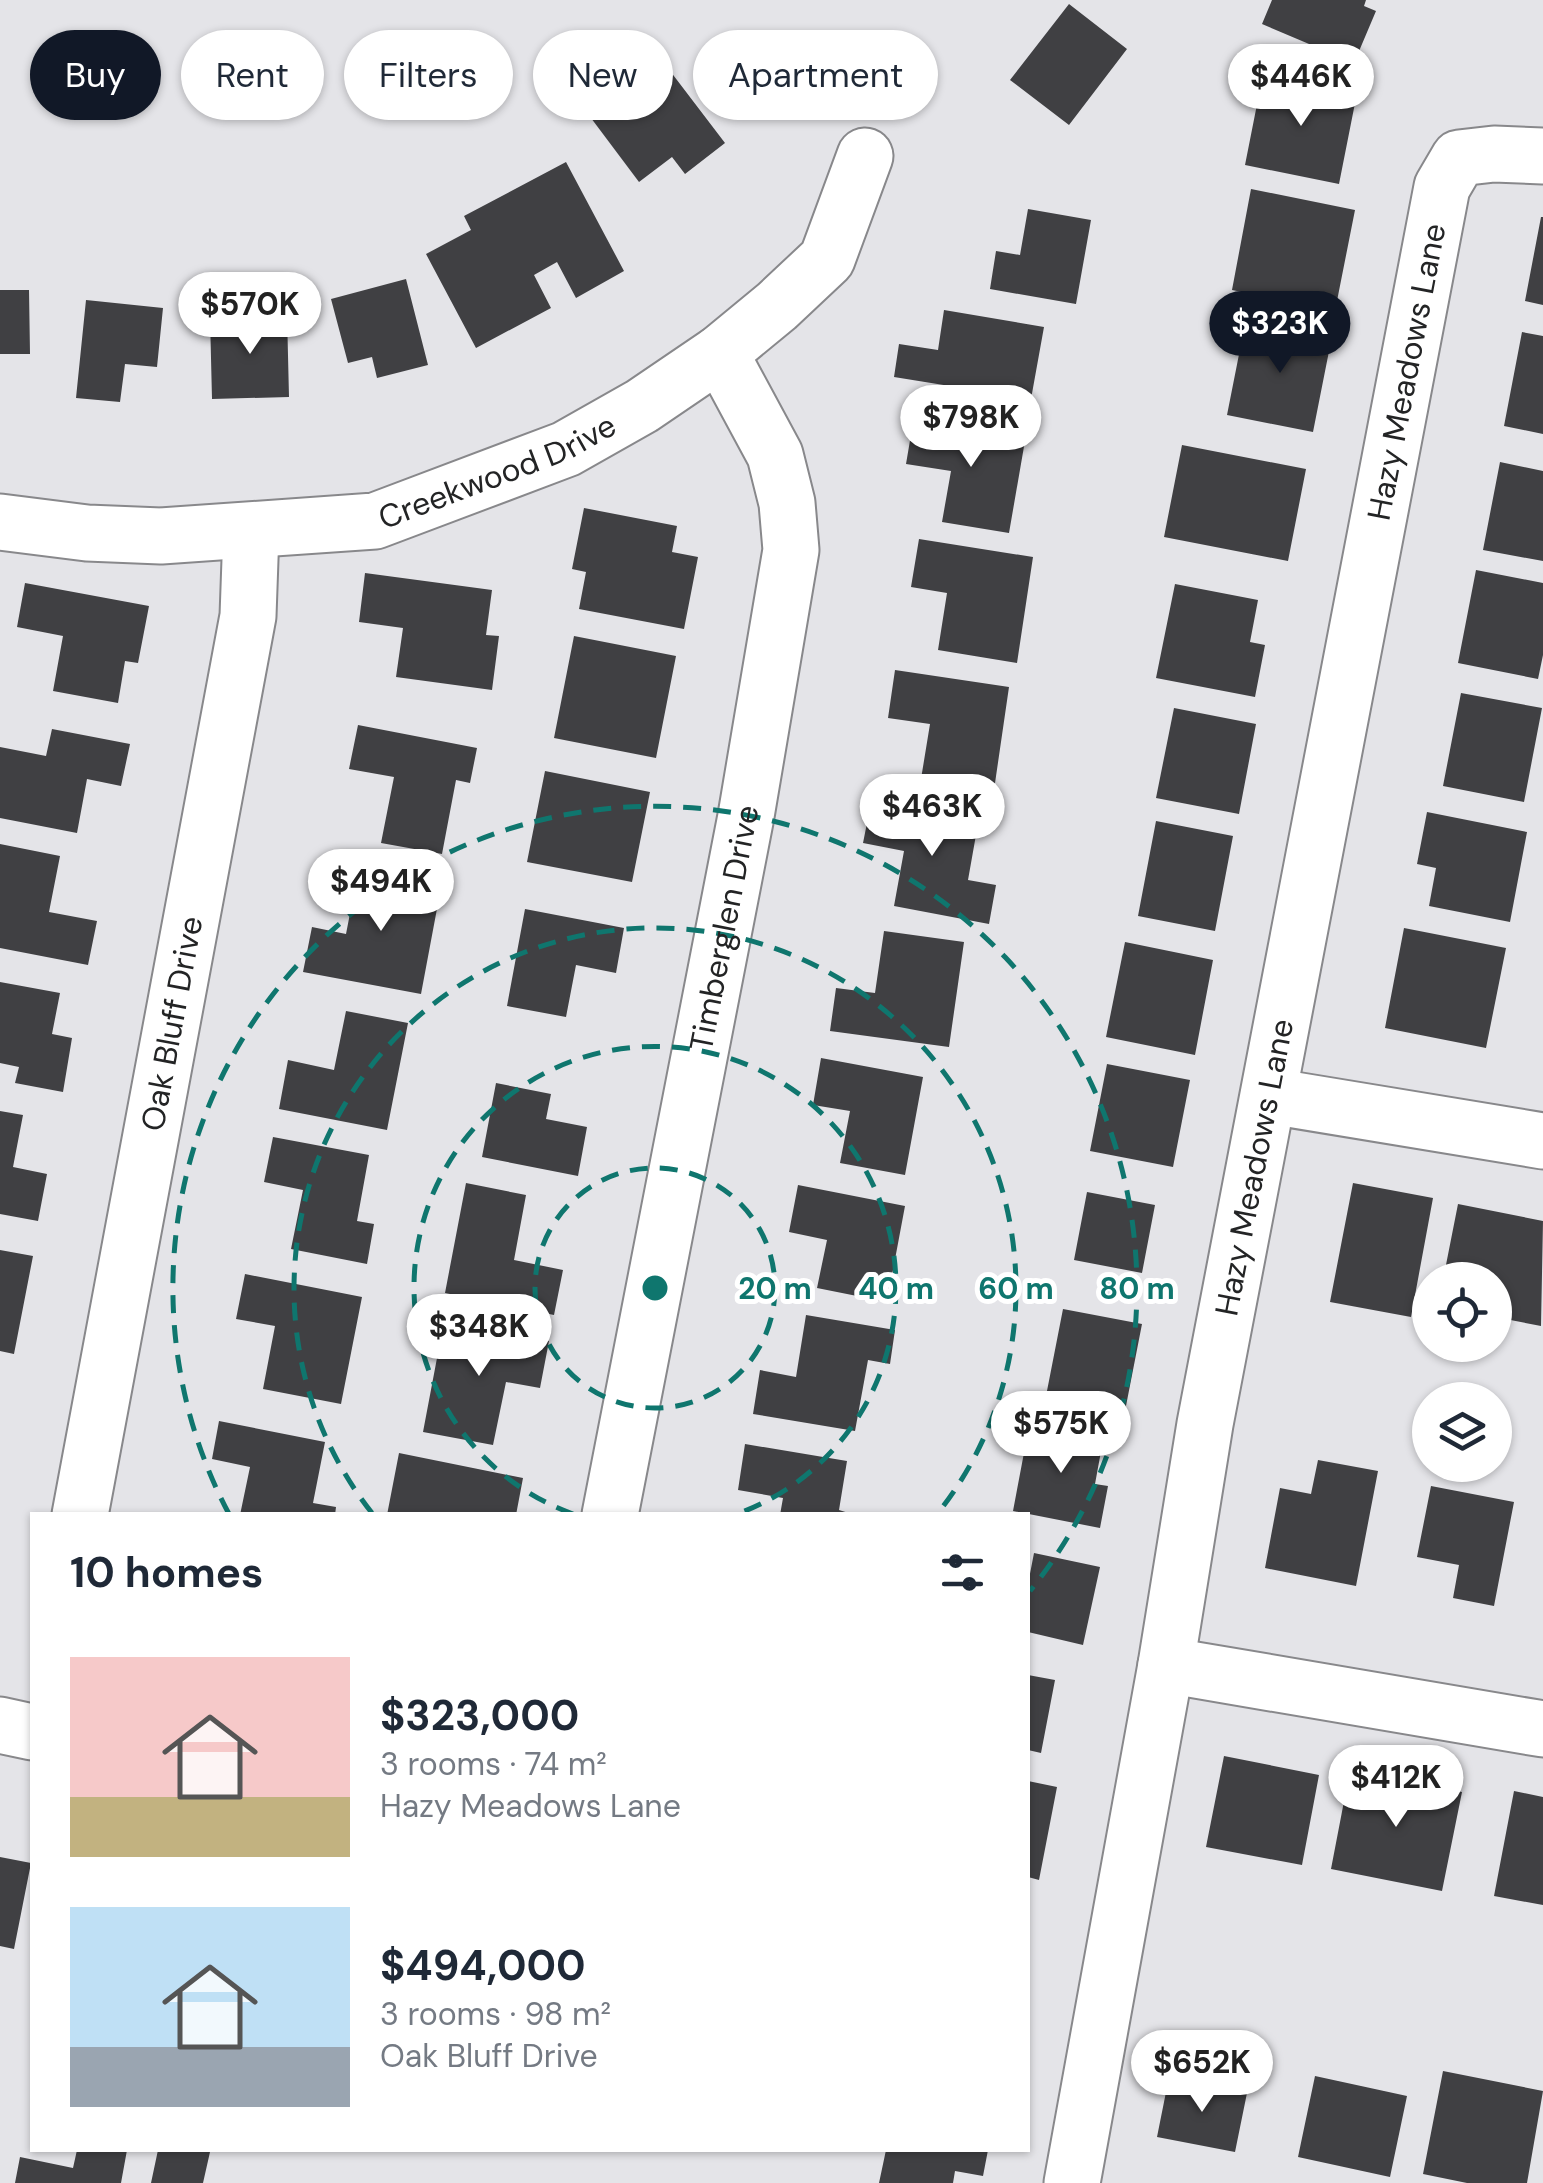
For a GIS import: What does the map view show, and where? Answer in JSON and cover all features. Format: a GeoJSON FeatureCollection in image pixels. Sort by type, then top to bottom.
{"type":"FeatureCollection","features":[{"type":"Feature","properties":{"kind":"street","name":"Hazy Meadows Lane"},"geometry":{"type":"LineString","coordinates":[[1072,2183],[1166,1666],[1205,1424],[1426,255],[1442,187],[1459,158],[1494,154],[1543,156]]}},
{"type":"Feature","properties":{"kind":"street","name":"Creekwood Drive"},"geometry":{"type":"LineString","coordinates":[[0,522],[87,533],[161,536],[375,520],[566,449],[642,406],[720,353],[828,259],[865,156]]}},
{"type":"Feature","properties":{"kind":"street","name":"Timberglen Drive"},"geometry":{"type":"LineString","coordinates":[[611,1512],[746,816],[791,550],[787,503],[775,455],[720,353]]}},
{"type":"Feature","properties":{"kind":"street","name":"Oak Bluff Drive"},"geometry":{"type":"LineString","coordinates":[[81,1512],[248,616],[251,531]]}},
{"type":"Feature","properties":{"kind":"street"},"geometry":{"type":"LineString","coordinates":[[1270,1096],[1543,1141]]}},
{"type":"Feature","properties":{"kind":"street"},"geometry":{"type":"LineString","coordinates":[[1166,1666],[1543,1729]]}},
{"type":"Feature","properties":{"kind":"street"},"geometry":{"type":"LineString","coordinates":[[0,1725],[30,1732]]}},
{"type":"Feature","properties":{"kind":"building"},"geometry":{"type":"Polygon","coordinates":[[[1272,0],[1366,0],[1364,6],[1376,11],[1354,63],[1262,24],[1272,0]]]}},
{"type":"Feature","properties":{"kind":"building"},"geometry":{"type":"Polygon","coordinates":[[[1069,4],[1127,49],[1069,125],[1010,80],[1069,4]]]}},
{"type":"Feature","properties":{"kind":"building"},"geometry":{"type":"Polygon","coordinates":[[[1263,74],[1357,93],[1339,184],[1245,165],[1263,74]]]}},
{"type":"Feature","properties":{"kind":"building"},"geometry":{"type":"Polygon","coordinates":[[[673,75],[693,101],[693,120],[707,120],[725,143],[685,174],[672,157],[639,182],[592,120],[673,120],[673,75]]]}},
{"type":"Feature","properties":{"kind":"building"},"geometry":{"type":"Polygon","coordinates":[[[566,162],[624,271],[576,298],[557,262],[534,275],[551,308],[476,348],[426,254],[471,230],[464,216],[566,162]]]}},
{"type":"Feature","properties":{"kind":"building"},"geometry":{"type":"Polygon","coordinates":[[[1251,189],[1355,210],[1335,311],[1232,290],[1251,189]]]}},
{"type":"Feature","properties":{"kind":"building"},"geometry":{"type":"Polygon","coordinates":[[[1028,209],[1091,220],[1076,304],[990,289],[996,251],[1020,255],[1028,209]]]}},
{"type":"Feature","properties":{"kind":"building"},"geometry":{"type":"Polygon","coordinates":[[[1543,217],[1543,305],[1525,301],[1543,217]]]}},
{"type":"Feature","properties":{"kind":"building"},"geometry":{"type":"Polygon","coordinates":[[[406,279],[428,365],[377,378],[372,357],[348,363],[331,299],[406,279]]]}},
{"type":"Feature","properties":{"kind":"building"},"geometry":{"type":"Polygon","coordinates":[[[0,290],[29,290],[30,354],[0,354],[0,290]]]}},
{"type":"Feature","properties":{"kind":"building"},"geometry":{"type":"Polygon","coordinates":[[[86,300],[163,308],[157,367],[125,364],[120,402],[76,398],[86,300]]]}},
{"type":"Feature","properties":{"kind":"building"},"geometry":{"type":"Polygon","coordinates":[[[944,310],[1044,327],[1031,399],[894,377],[899,344],[938,350],[944,310]]]}},
{"type":"Feature","properties":{"kind":"building"},"geometry":{"type":"Polygon","coordinates":[[[287,314],[289,397],[212,399],[210,317],[287,314]]]}},
{"type":"Feature","properties":{"kind":"building"},"geometry":{"type":"Polygon","coordinates":[[[1246,319],[1332,336],[1313,432],[1227,415],[1246,319]]]}},
{"type":"Feature","properties":{"kind":"building"},"geometry":{"type":"Polygon","coordinates":[[[1522,332],[1543,336],[1543,434],[1504,426],[1522,332]]]}},
{"type":"Feature","properties":{"kind":"building"},"geometry":{"type":"Polygon","coordinates":[[[914,417],[1026,435],[1009,533],[942,522],[951,471],[906,464],[914,417]]]}},
{"type":"Feature","properties":{"kind":"building"},"geometry":{"type":"Polygon","coordinates":[[[1182,445],[1306,469],[1288,561],[1164,537],[1182,445]]]}},
{"type":"Feature","properties":{"kind":"building"},"geometry":{"type":"Polygon","coordinates":[[[1500,462],[1543,471],[1543,561],[1483,550],[1500,462]]]}},
{"type":"Feature","properties":{"kind":"building"},"geometry":{"type":"Polygon","coordinates":[[[584,508],[677,526],[672,552],[698,557],[684,629],[579,609],[586,572],[572,569],[584,508]]]}},
{"type":"Feature","properties":{"kind":"building"},"geometry":{"type":"Polygon","coordinates":[[[919,539],[1033,557],[1017,663],[938,650],[947,593],[911,587],[919,539]]]}},
{"type":"Feature","properties":{"kind":"building"},"geometry":{"type":"Polygon","coordinates":[[[1476,570],[1543,583],[1543,655],[1538,679],[1458,663],[1476,570]]]}},
{"type":"Feature","properties":{"kind":"building"},"geometry":{"type":"Polygon","coordinates":[[[365,573],[492,590],[486,635],[499,636],[492,690],[396,677],[403,628],[359,622],[365,573]]]}},
{"type":"Feature","properties":{"kind":"building"},"geometry":{"type":"Polygon","coordinates":[[[25,583],[149,606],[138,663],[125,661],[118,703],[53,691],[63,636],[17,627],[25,583]]]}},
{"type":"Feature","properties":{"kind":"building"},"geometry":{"type":"Polygon","coordinates":[[[1175,584],[1258,600],[1250,642],[1265,645],[1255,697],[1156,678],[1175,584]]]}},
{"type":"Feature","properties":{"kind":"building"},"geometry":{"type":"Polygon","coordinates":[[[574,636],[676,656],[656,758],[554,738],[574,636]]]}},
{"type":"Feature","properties":{"kind":"building"},"geometry":{"type":"Polygon","coordinates":[[[895,670],[1009,687],[994,790],[921,779],[930,724],[888,718],[895,670]]]}},
{"type":"Feature","properties":{"kind":"building"},"geometry":{"type":"Polygon","coordinates":[[[1461,693],[1542,708],[1524,802],[1443,786],[1461,693]]]}},
{"type":"Feature","properties":{"kind":"building"},"geometry":{"type":"Polygon","coordinates":[[[1174,708],[1256,724],[1239,814],[1156,798],[1174,708]]]}},
{"type":"Feature","properties":{"kind":"building"},"geometry":{"type":"Polygon","coordinates":[[[358,725],[477,748],[470,783],[456,780],[442,854],[381,843],[394,777],[349,769],[358,725]]]}},
{"type":"Feature","properties":{"kind":"building"},"geometry":{"type":"Polygon","coordinates":[[[52,729],[130,744],[121,786],[87,779],[77,833],[0,818],[0,747],[46,756],[52,729]]]}},
{"type":"Feature","properties":{"kind":"building"},"geometry":{"type":"Polygon","coordinates":[[[545,771],[650,792],[632,882],[527,862],[545,771]]]}},
{"type":"Feature","properties":{"kind":"building"},"geometry":{"type":"Polygon","coordinates":[[[872,798],[979,818],[968,880],[996,885],[989,924],[894,906],[904,851],[863,843],[872,798]]]}},
{"type":"Feature","properties":{"kind":"building"},"geometry":{"type":"Polygon","coordinates":[[[1427,812],[1527,832],[1510,922],[1429,906],[1436,868],[1417,864],[1427,812]]]}},
{"type":"Feature","properties":{"kind":"building"},"geometry":{"type":"Polygon","coordinates":[[[1156,821],[1233,836],[1215,931],[1138,916],[1156,821]]]}},
{"type":"Feature","properties":{"kind":"building"},"geometry":{"type":"Polygon","coordinates":[[[0,844],[60,856],[49,912],[97,921],[88,965],[0,948],[0,844]]]}},
{"type":"Feature","properties":{"kind":"building"},"geometry":{"type":"Polygon","coordinates":[[[359,867],[442,882],[421,994],[303,972],[312,927],[346,934],[359,867]]]}},
{"type":"Feature","properties":{"kind":"building"},"geometry":{"type":"Polygon","coordinates":[[[525,909],[624,928],[616,973],[576,965],[566,1017],[507,1006],[525,909]]]}},
{"type":"Feature","properties":{"kind":"building"},"geometry":{"type":"Polygon","coordinates":[[[1404,928],[1506,948],[1486,1048],[1385,1028],[1404,928]]]}},
{"type":"Feature","properties":{"kind":"building"},"geometry":{"type":"Polygon","coordinates":[[[884,931],[964,942],[949,1047],[830,1031],[836,988],[875,993],[884,931]]]}},
{"type":"Feature","properties":{"kind":"building"},"geometry":{"type":"Polygon","coordinates":[[[1125,942],[1213,960],[1195,1055],[1106,1037],[1125,942]]]}},
{"type":"Feature","properties":{"kind":"building"},"geometry":{"type":"Polygon","coordinates":[[[0,982],[60,993],[52,1034],[72,1038],[63,1092],[15,1083],[19,1067],[0,1063],[0,982]]]}},
{"type":"Feature","properties":{"kind":"building"},"geometry":{"type":"Polygon","coordinates":[[[346,1011],[408,1023],[387,1130],[279,1109],[288,1060],[334,1070],[346,1011]]]}},
{"type":"Feature","properties":{"kind":"building"},"geometry":{"type":"Polygon","coordinates":[[[821,1058],[923,1077],[905,1175],[840,1163],[850,1111],[813,1105],[821,1058]]]}},
{"type":"Feature","properties":{"kind":"building"},"geometry":{"type":"Polygon","coordinates":[[[1107,1064],[1190,1080],[1173,1167],[1090,1151],[1107,1064]]]}},
{"type":"Feature","properties":{"kind":"building"},"geometry":{"type":"Polygon","coordinates":[[[496,1083],[551,1094],[546,1119],[587,1127],[578,1176],[482,1157],[496,1083]]]}},
{"type":"Feature","properties":{"kind":"building"},"geometry":{"type":"Polygon","coordinates":[[[0,1111],[23,1115],[13,1167],[47,1174],[38,1221],[0,1214],[0,1111]]]}},
{"type":"Feature","properties":{"kind":"building"},"geometry":{"type":"Polygon","coordinates":[[[273,1137],[369,1155],[357,1221],[374,1224],[367,1264],[291,1249],[303,1190],[264,1182],[273,1137]]]}},
{"type":"Feature","properties":{"kind":"building"},"geometry":{"type":"Polygon","coordinates":[[[466,1183],[526,1195],[514,1260],[563,1270],[554,1315],[445,1293],[466,1183]]]}},
{"type":"Feature","properties":{"kind":"building"},"geometry":{"type":"Polygon","coordinates":[[[1353,1183],[1433,1198],[1421,1262],[1412,1262],[1411,1317],[1330,1302],[1353,1183]]]}},
{"type":"Feature","properties":{"kind":"building"},"geometry":{"type":"Polygon","coordinates":[[[798,1185],[905,1206],[887,1302],[817,1288],[827,1240],[789,1232],[798,1185]]]}},
{"type":"Feature","properties":{"kind":"building"},"geometry":{"type":"Polygon","coordinates":[[[1087,1192],[1155,1205],[1142,1273],[1074,1260],[1087,1192]]]}},
{"type":"Feature","properties":{"kind":"building"},"geometry":{"type":"Polygon","coordinates":[[[1458,1204],[1543,1221],[1541,1326],[1512,1320],[1512,1262],[1447,1262],[1458,1204]]]}},
{"type":"Feature","properties":{"kind":"building"},"geometry":{"type":"Polygon","coordinates":[[[0,1250],[33,1256],[14,1354],[0,1351],[0,1250]]]}},
{"type":"Feature","properties":{"kind":"building"},"geometry":{"type":"Polygon","coordinates":[[[245,1274],[362,1297],[341,1404],[263,1389],[275,1326],[236,1319],[245,1274]]]}},
{"type":"Feature","properties":{"kind":"building"},"geometry":{"type":"Polygon","coordinates":[[[1063,1309],[1142,1324],[1125,1411],[1046,1396],[1063,1309]]]}},
{"type":"Feature","properties":{"kind":"building"},"geometry":{"type":"Polygon","coordinates":[[[806,1315],[895,1330],[890,1364],[868,1360],[855,1431],[753,1414],[760,1370],[796,1377],[806,1315]]]}},
{"type":"Feature","properties":{"kind":"building"},"geometry":{"type":"Polygon","coordinates":[[[444,1321],[549,1341],[540,1388],[506,1382],[493,1445],[423,1432],[444,1321]]]}},
{"type":"Feature","properties":{"kind":"building"},"geometry":{"type":"Polygon","coordinates":[[[219,1421],[325,1442],[313,1503],[336,1507],[335,1512],[241,1512],[250,1467],[212,1459],[219,1421]]]}},
{"type":"Feature","properties":{"kind":"building"},"geometry":{"type":"Polygon","coordinates":[[[1030,1421],[1104,1435],[1095,1484],[1108,1486],[1100,1528],[1013,1511],[1030,1421]]]}},
{"type":"Feature","properties":{"kind":"building"},"geometry":{"type":"Polygon","coordinates":[[[745,1444],[847,1461],[839,1510],[845,1512],[781,1512],[783,1498],[738,1490],[745,1444]]]}},
{"type":"Feature","properties":{"kind":"building"},"geometry":{"type":"Polygon","coordinates":[[[399,1453],[523,1478],[517,1512],[388,1512],[399,1453]]]}},
{"type":"Feature","properties":{"kind":"building"},"geometry":{"type":"Polygon","coordinates":[[[1318,1460],[1378,1471],[1356,1586],[1265,1568],[1280,1488],[1311,1494],[1318,1460]]]}},
{"type":"Feature","properties":{"kind":"building"},"geometry":{"type":"Polygon","coordinates":[[[1431,1486],[1514,1502],[1494,1606],[1453,1598],[1459,1565],[1417,1557],[1431,1486]]]}},
{"type":"Feature","properties":{"kind":"building"},"geometry":{"type":"Polygon","coordinates":[[[1034,1553],[1100,1567],[1083,1645],[1030,1632],[1034,1553]]]}},
{"type":"Feature","properties":{"kind":"building"},"geometry":{"type":"Polygon","coordinates":[[[1030,1675],[1055,1680],[1041,1753],[1030,1750],[1030,1675]]]}},
{"type":"Feature","properties":{"kind":"building"},"geometry":{"type":"Polygon","coordinates":[[[1224,1756],[1319,1775],[1302,1865],[1206,1847],[1224,1756]]]}},
{"type":"Feature","properties":{"kind":"building"},"geometry":{"type":"Polygon","coordinates":[[[1350,1770],[1462,1792],[1442,1891],[1331,1869],[1350,1770]]]}},
{"type":"Feature","properties":{"kind":"building"},"geometry":{"type":"Polygon","coordinates":[[[1030,1781],[1057,1787],[1039,1880],[1030,1878],[1030,1781]]]}},
{"type":"Feature","properties":{"kind":"building"},"geometry":{"type":"Polygon","coordinates":[[[1514,1791],[1543,1797],[1543,1905],[1494,1896],[1514,1791]]]}},
{"type":"Feature","properties":{"kind":"building"},"geometry":{"type":"Polygon","coordinates":[[[0,1857],[30,1863],[30,1868],[14,1949],[0,1946],[0,1857]]]}},
{"type":"Feature","properties":{"kind":"building"},"geometry":{"type":"Polygon","coordinates":[[[1443,2071],[1543,2091],[1527,2183],[1467,2183],[1423,2174],[1443,2071]]]}},
{"type":"Feature","properties":{"kind":"building"},"geometry":{"type":"Polygon","coordinates":[[[1315,2076],[1407,2096],[1390,2177],[1298,2157],[1315,2076]]]}},
{"type":"Feature","properties":{"kind":"building"},"geometry":{"type":"Polygon","coordinates":[[[1169,2077],[1247,2093],[1235,2152],[1157,2137],[1169,2077]]]}},
{"type":"Feature","properties":{"kind":"building"},"geometry":{"type":"Polygon","coordinates":[[[77,2152],[127,2152],[121,2183],[15,2183],[20,2157],[73,2168],[77,2152]]]}},
{"type":"Feature","properties":{"kind":"building"},"geometry":{"type":"Polygon","coordinates":[[[158,2152],[210,2152],[203,2183],[151,2183],[158,2152]]]}},
{"type":"Feature","properties":{"kind":"building"},"geometry":{"type":"Polygon","coordinates":[[[886,2152],[988,2152],[983,2176],[955,2171],[953,2183],[879,2183],[886,2152]]]}}]}
